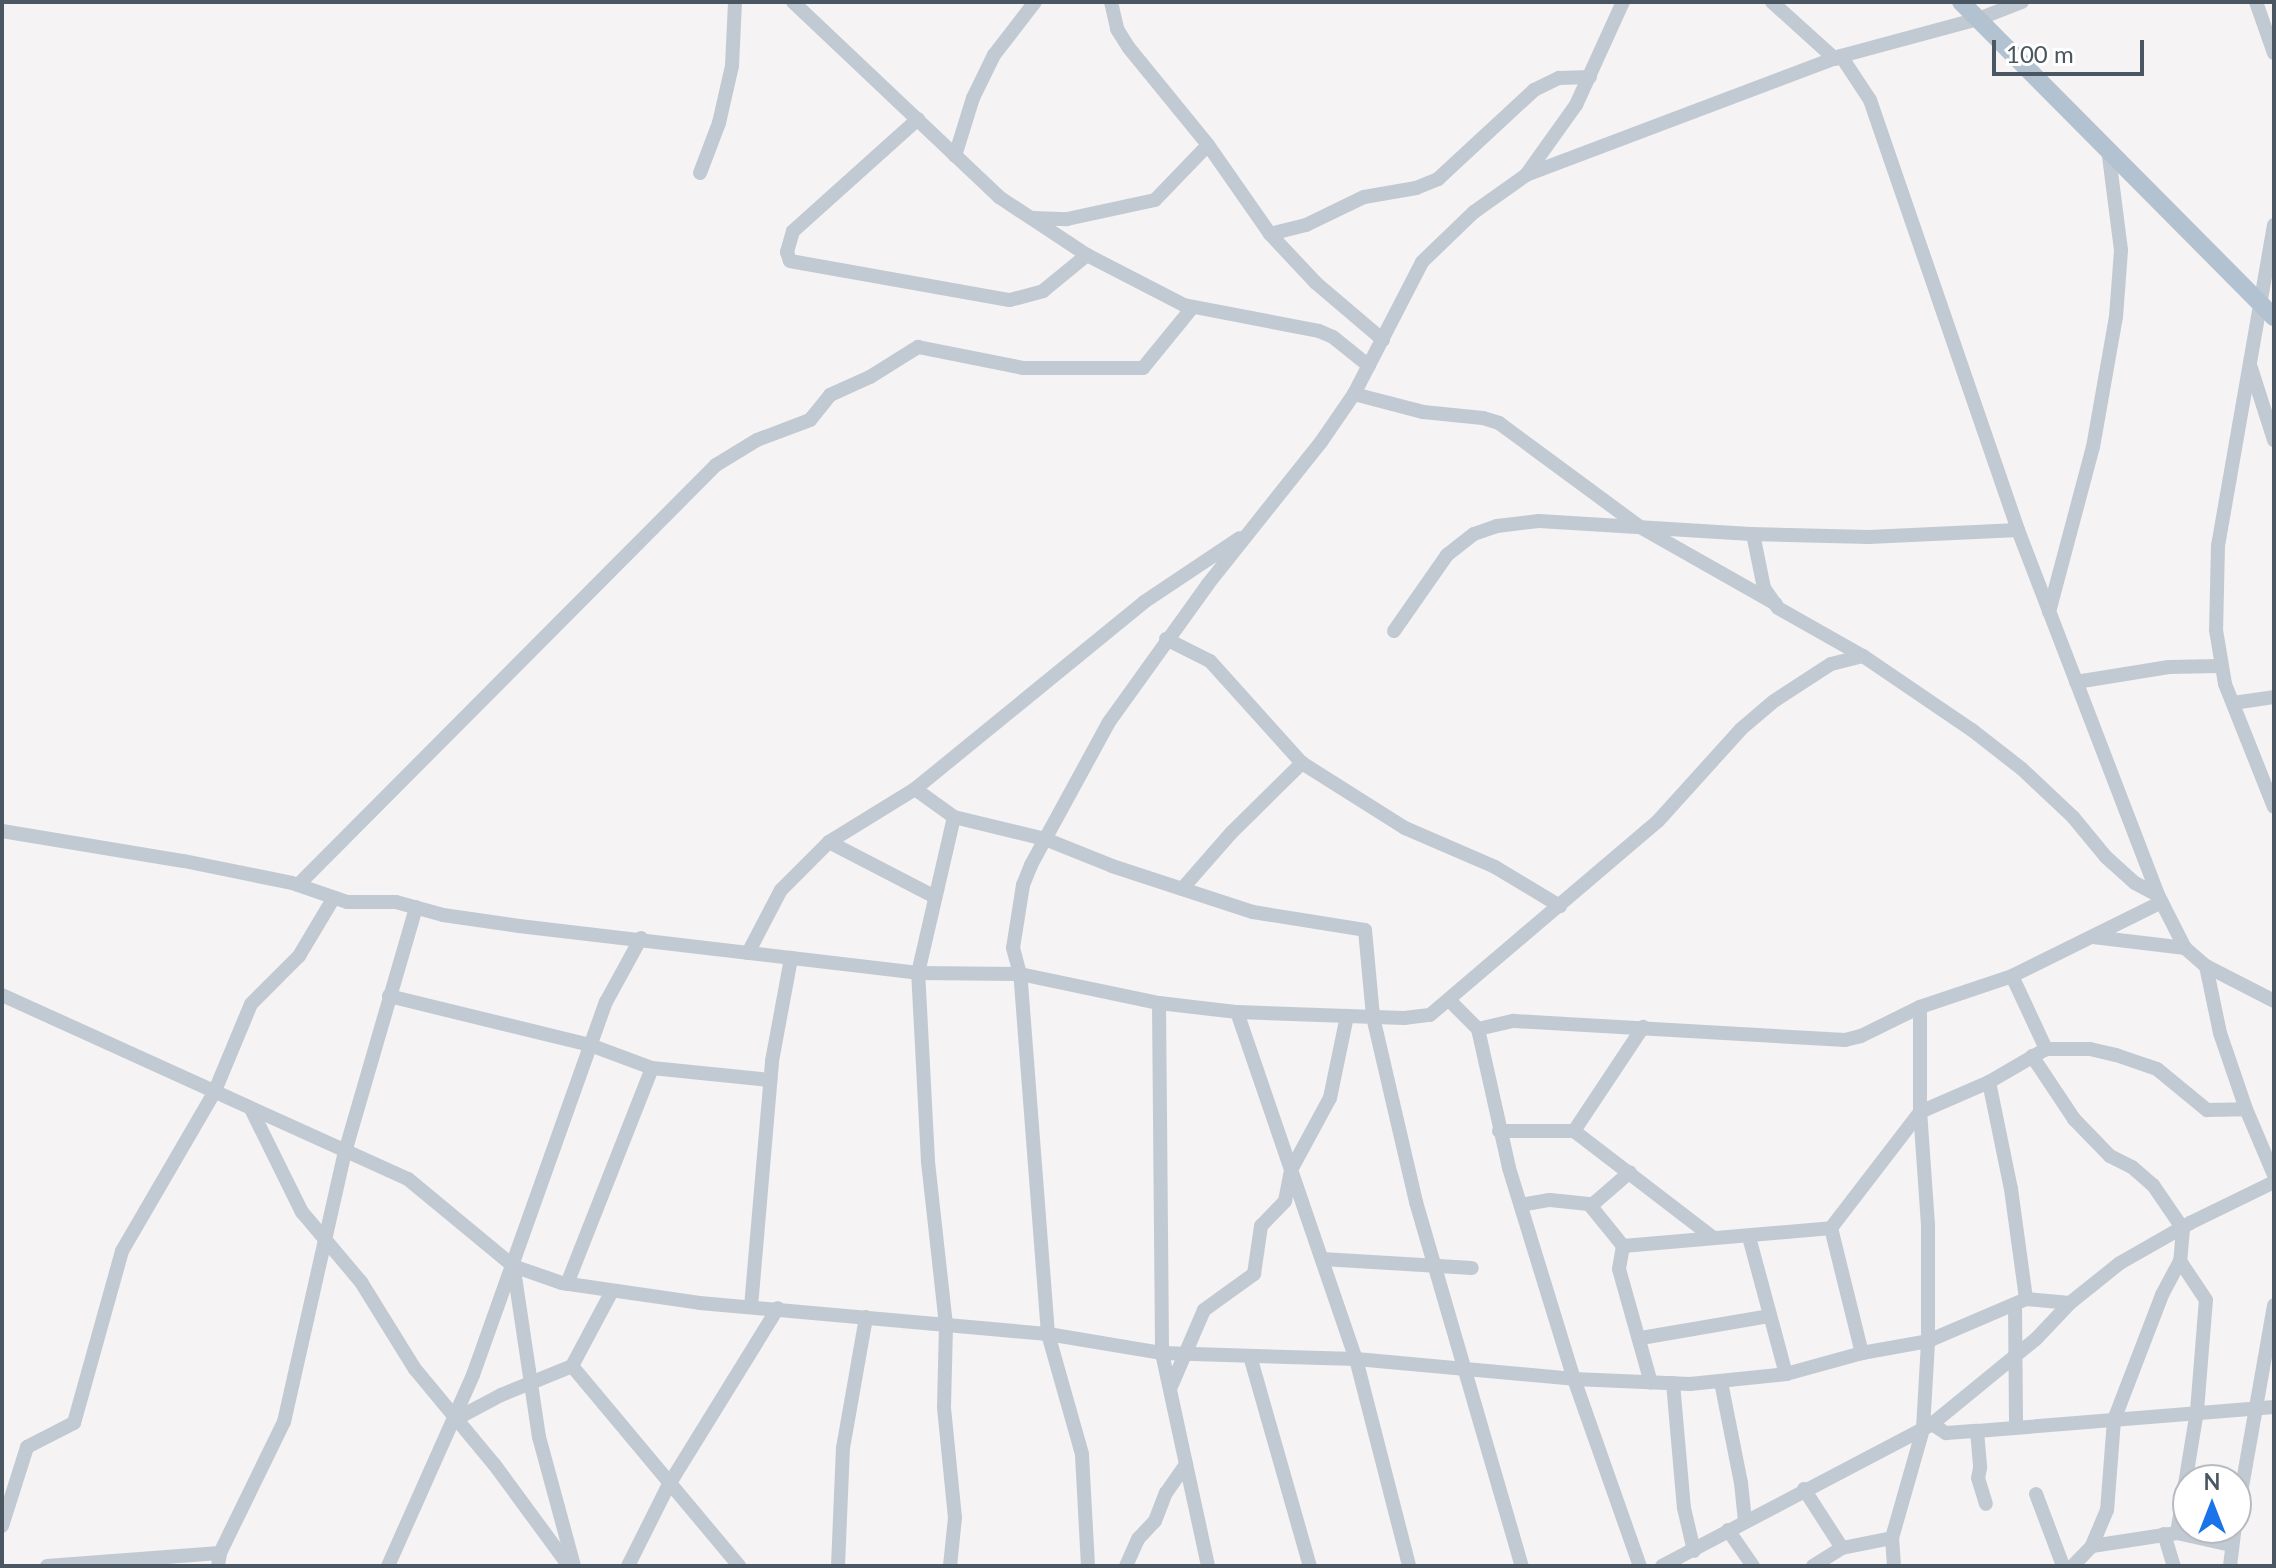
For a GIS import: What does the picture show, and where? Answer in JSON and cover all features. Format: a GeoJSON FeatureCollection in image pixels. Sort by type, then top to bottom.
{"type":"FeatureCollection","features":[{"type":"Feature","properties":{"kind":"main road"},"geometry":{"type":"LineString","coordinates":[[1961,2],[2274,317]]}},
{"type":"Feature","properties":{"kind":"street"},"geometry":{"type":"LineString","coordinates":[[700,173],[719,123],[732,66],[735,2]]}},
{"type":"Feature","properties":{"kind":"street"},"geometry":{"type":"LineString","coordinates":[[793,2],[999,197],[1087,255],[1192,308],[1319,331],[1333,337],[1369,366]]}},
{"type":"Feature","properties":{"kind":"street"},"geometry":{"type":"LineString","coordinates":[[955,156],[973,98],[994,55],[1035,2]]}},
{"type":"Feature","properties":{"kind":"street"},"geometry":{"type":"LineString","coordinates":[[1111,2],[1117,29],[1123,39],[1208,145],[1270,234],[1316,283],[1383,340]]}},
{"type":"Feature","properties":{"kind":"street"},"geometry":{"type":"LineString","coordinates":[[1526,175],[1576,105],[1623,2]]}},
{"type":"Feature","properties":{"kind":"street"},"geometry":{"type":"LineString","coordinates":[[1772,2],[1838,58],[1870,100],[2018,530],[2160,899],[2185,948],[2206,966],[2274,1001]]}},
{"type":"Feature","properties":{"kind":"street"},"geometry":{"type":"LineString","coordinates":[[1088,1566],[1082,1454],[1048,1334],[1020,974],[1013,948],[1023,885],[1109,722],[1166,639],[1253,530],[1354,394],[1422,262],[1474,212],[1526,175],[1838,58],[1978,19],[2022,2]]}},
{"type":"Feature","properties":{"kind":"street"},"geometry":{"type":"LineString","coordinates":[[2256,2],[2269,23],[2274,53]]}},
{"type":"Feature","properties":{"kind":"street"},"geometry":{"type":"LineString","coordinates":[[1270,234],[1306,225],[1364,197],[1416,188],[1438,179],[1534,90],[1559,78],[1590,77]]}},
{"type":"Feature","properties":{"kind":"street"},"geometry":{"type":"LineString","coordinates":[[918,119],[793,231],[787,252],[790,261],[1010,300],[1043,291],[1087,255]]}},
{"type":"Feature","properties":{"kind":"street"},"geometry":{"type":"LineString","coordinates":[[1029,218],[1067,219],[1155,200],[1208,145]]}},
{"type":"Feature","properties":{"kind":"street"},"geometry":{"type":"LineString","coordinates":[[2049,612],[2093,447],[2116,317],[2121,250],[2108,149]]}},
{"type":"Feature","properties":{"kind":"street"},"geometry":{"type":"LineString","coordinates":[[2274,225],[2218,545],[2216,630],[2219,666],[2274,807]]}},
{"type":"Feature","properties":{"kind":"street"},"geometry":{"type":"LineString","coordinates":[[298,885],[716,465],[757,440],[810,420],[830,395],[870,377],[918,347],[1023,368],[1143,368],[1192,308]]}},
{"type":"Feature","properties":{"kind":"street"},"geometry":{"type":"LineString","coordinates":[[2249,364],[2274,440]]}},
{"type":"Feature","properties":{"kind":"street"},"geometry":{"type":"LineString","coordinates":[[1354,394],[1423,412],[1483,418],[1499,423],[1640,527],[1863,656],[1972,730],[2022,769],[2073,817],[2106,857],[2135,883],[2160,899]]}},
{"type":"Feature","properties":{"kind":"street"},"geometry":{"type":"LineString","coordinates":[[1394,631],[1447,555],[1474,534],[1497,526],[1539,521],[1753,534],[1938,536],[2018,530]]}},
{"type":"Feature","properties":{"kind":"street"},"geometry":{"type":"LineString","coordinates":[[748,953],[781,890],[829,842],[915,789],[1144,602],[1253,530]]}},
{"type":"Feature","properties":{"kind":"street"},"geometry":{"type":"LineString","coordinates":[[1753,534],[1764,588],[1776,604]]}},
{"type":"Feature","properties":{"kind":"street"},"geometry":{"type":"LineString","coordinates":[[1166,639],[1210,661],[1302,763],[1405,828],[1495,867],[1560,906]]}},
{"type":"Feature","properties":{"kind":"street"},"geometry":{"type":"LineString","coordinates":[[2,831],[184,861],[298,885],[333,899],[396,902],[474,919],[918,973],[1020,974],[1159,1003],[1237,1012],[1373,1017],[1430,1015],[1658,821],[1741,729],[1774,701],[1819,670],[1863,656]]}},
{"type":"Feature","properties":{"kind":"street"},"geometry":{"type":"LineString","coordinates":[[2076,682],[2169,667],[2219,666]]}},
{"type":"Feature","properties":{"kind":"street"},"geometry":{"type":"LineString","coordinates":[[2233,703],[2274,697]]}},
{"type":"Feature","properties":{"kind":"street"},"geometry":{"type":"LineString","coordinates":[[1182,889],[1231,833],[1302,763]]}},
{"type":"Feature","properties":{"kind":"street"},"geometry":{"type":"LineString","coordinates":[[915,789],[954,817],[1045,839],[1253,912],[1365,930],[1373,1017],[1462,1367],[1522,1566]]}},
{"type":"Feature","properties":{"kind":"street"},"geometry":{"type":"LineString","coordinates":[[950,1566],[955,1518],[944,1407],[946,1325],[928,1161],[918,973],[954,817]]}},
{"type":"Feature","properties":{"kind":"street"},"geometry":{"type":"LineString","coordinates":[[829,842],[935,897]]}},
{"type":"Feature","properties":{"kind":"street"},"geometry":{"type":"LineString","coordinates":[[2,1526],[27,1447],[74,1423],[122,1251],[214,1093],[251,1004],[299,956],[333,899]]}},
{"type":"Feature","properties":{"kind":"street"},"geometry":{"type":"LineString","coordinates":[[1478,1029],[1514,1021],[1845,1040],[1861,1036],[1920,1007],[2012,976],[2160,899]]}},
{"type":"Feature","properties":{"kind":"street"},"geometry":{"type":"LineString","coordinates":[[47,1566],[219,1559],[284,1422],[345,1152],[416,907]]}},
{"type":"Feature","properties":{"kind":"street"},"geometry":{"type":"LineString","coordinates":[[2092,937],[2185,948]]}},
{"type":"Feature","properties":{"kind":"street"},"geometry":{"type":"LineString","coordinates":[[388,1566],[454,1420],[513,1266],[606,1002],[641,938]]}},
{"type":"Feature","properties":{"kind":"street"},"geometry":{"type":"LineString","coordinates":[[751,1307],[770,1080],[791,958]]}},
{"type":"Feature","properties":{"kind":"street"},"geometry":{"type":"LineString","coordinates":[[2206,966],[2220,1033],[2246,1109],[2274,1174]]}},
{"type":"Feature","properties":{"kind":"street"},"geometry":{"type":"LineString","coordinates":[[2012,976],[2046,1049]]}},
{"type":"Feature","properties":{"kind":"street"},"geometry":{"type":"LineString","coordinates":[[2,995],[252,1111],[408,1179],[513,1266],[567,1284],[611,1293],[1048,1334],[1162,1353],[1356,1359],[1651,1383],[1721,1382],[1786,1374],[1862,1353],[1928,1341],[2021,1302],[2070,1303]]}},
{"type":"Feature","properties":{"kind":"street"},"geometry":{"type":"LineString","coordinates":[[389,996],[590,1045],[652,1068],[770,1080]]}},
{"type":"Feature","properties":{"kind":"street"},"geometry":{"type":"LineString","coordinates":[[1450,1001],[1478,1029],[1499,1131],[1521,1205],[1574,1379],[1640,1566]]}},
{"type":"Feature","properties":{"kind":"street"},"geometry":{"type":"LineString","coordinates":[[1159,1003],[1162,1353],[1208,1566]]}},
{"type":"Feature","properties":{"kind":"street"},"geometry":{"type":"LineString","coordinates":[[1894,1566],[1892,1538],[1928,1427],[1928,1225],[1920,1112],[1920,1007]]}},
{"type":"Feature","properties":{"kind":"street"},"geometry":{"type":"LineString","coordinates":[[1237,1012],[1356,1359],[1409,1566]]}},
{"type":"Feature","properties":{"kind":"street"},"geometry":{"type":"LineString","coordinates":[[1170,1390],[1204,1310],[1254,1274],[1261,1226],[1285,1201],[1291,1170],[1330,1098],[1347,1016]]}},
{"type":"Feature","properties":{"kind":"street"},"geometry":{"type":"LineString","coordinates":[[1574,1131],[1643,1027]]}},
{"type":"Feature","properties":{"kind":"street"},"geometry":{"type":"LineString","coordinates":[[1623,1246],[1831,1228],[1920,1112],[1989,1082],[2046,1049],[2090,1049],[2116,1055],[2157,1069],[2207,1110],[2246,1109]]}},
{"type":"Feature","properties":{"kind":"street"},"geometry":{"type":"LineString","coordinates":[[2032,1056],[2074,1119],[2110,1156],[2132,1167],[2153,1185],[2183,1229],[2180,1261],[2162,1295],[2114,1420],[2107,1510],[2092,1546],[2073,1566]]}},
{"type":"Feature","properties":{"kind":"street"},"geometry":{"type":"LineString","coordinates":[[567,1284],[652,1068]]}},
{"type":"Feature","properties":{"kind":"street"},"geometry":{"type":"LineString","coordinates":[[1989,1082],[2011,1189],[2021,1302],[2016,1426]]}},
{"type":"Feature","properties":{"kind":"street"},"geometry":{"type":"LineString","coordinates":[[252,1111],[302,1212],[361,1282],[415,1369],[454,1420],[494,1464],[572,1566]]}},
{"type":"Feature","properties":{"kind":"street"},"geometry":{"type":"LineString","coordinates":[[1499,1131],[1574,1131],[1711,1236]]}},
{"type":"Feature","properties":{"kind":"street"},"geometry":{"type":"LineString","coordinates":[[1592,1205],[1630,1172]]}},
{"type":"Feature","properties":{"kind":"street"},"geometry":{"type":"LineString","coordinates":[[1662,1566],[1804,1489],[1928,1427],[2120,1263],[2274,1182]]}},
{"type":"Feature","properties":{"kind":"street"},"geometry":{"type":"LineString","coordinates":[[1521,1205],[1550,1200],[1592,1205],[1623,1246],[1619,1269],[1641,1338],[1651,1383]]}},
{"type":"Feature","properties":{"kind":"street"},"geometry":{"type":"LineString","coordinates":[[1831,1228],[1862,1353]]}},
{"type":"Feature","properties":{"kind":"street"},"geometry":{"type":"LineString","coordinates":[[1749,1237],[1786,1374]]}},
{"type":"Feature","properties":{"kind":"street"},"geometry":{"type":"LineString","coordinates":[[1322,1259],[1472,1268]]}},
{"type":"Feature","properties":{"kind":"street"},"geometry":{"type":"LineString","coordinates":[[2174,1566],[2171,1534],[2197,1411],[2206,1300],[2180,1261]]}},
{"type":"Feature","properties":{"kind":"street"},"geometry":{"type":"LineString","coordinates":[[513,1266],[539,1437],[572,1566]]}},
{"type":"Feature","properties":{"kind":"street"},"geometry":{"type":"LineString","coordinates":[[454,1420],[572,1366],[611,1293]]}},
{"type":"Feature","properties":{"kind":"street"},"geometry":{"type":"LineString","coordinates":[[2251,1464],[2266,1407],[2274,1305]]}},
{"type":"Feature","properties":{"kind":"street"},"geometry":{"type":"LineString","coordinates":[[628,1566],[668,1486],[778,1308]]}},
{"type":"Feature","properties":{"kind":"street"},"geometry":{"type":"LineString","coordinates":[[1641,1338],[1770,1316]]}},
{"type":"Feature","properties":{"kind":"street"},"geometry":{"type":"LineString","coordinates":[[838,1566],[843,1448],[866,1317]]}},
{"type":"Feature","properties":{"kind":"street"},"geometry":{"type":"LineString","coordinates":[[1250,1356],[1310,1566]]}},
{"type":"Feature","properties":{"kind":"street"},"geometry":{"type":"LineString","coordinates":[[572,1366],[668,1486],[739,1566]]}},
{"type":"Feature","properties":{"kind":"street"},"geometry":{"type":"LineString","coordinates":[[1721,1382],[1741,1483],[1745,1521]]}},
{"type":"Feature","properties":{"kind":"street"},"geometry":{"type":"LineString","coordinates":[[1673,1383],[1684,1508],[1694,1551]]}},
{"type":"Feature","properties":{"kind":"street"},"geometry":{"type":"LineString","coordinates":[[1928,1427],[1946,1433],[2266,1407]]}},
{"type":"Feature","properties":{"kind":"street"},"geometry":{"type":"LineString","coordinates":[[1977,1431],[1978,1478],[1986,1504]]}},
{"type":"Feature","properties":{"kind":"street"},"geometry":{"type":"LineString","coordinates":[[1126,1566],[1138,1539],[1155,1521],[1166,1493],[1186,1464]]}},
{"type":"Feature","properties":{"kind":"street"},"geometry":{"type":"LineString","coordinates":[[1804,1489],[1842,1548]]}},
{"type":"Feature","properties":{"kind":"street"},"geometry":{"type":"LineString","coordinates":[[2036,1494],[2063,1566]]}},
{"type":"Feature","properties":{"kind":"street"},"geometry":{"type":"LineString","coordinates":[[1728,1530],[1753,1566]]}},
{"type":"Feature","properties":{"kind":"street"},"geometry":{"type":"LineString","coordinates":[[2092,1546],[2171,1534],[2231,1545],[2230,1566]]}},
{"type":"Feature","properties":{"kind":"street"},"geometry":{"type":"LineString","coordinates":[[1813,1566],[1842,1548],[1892,1538]]}}]}
